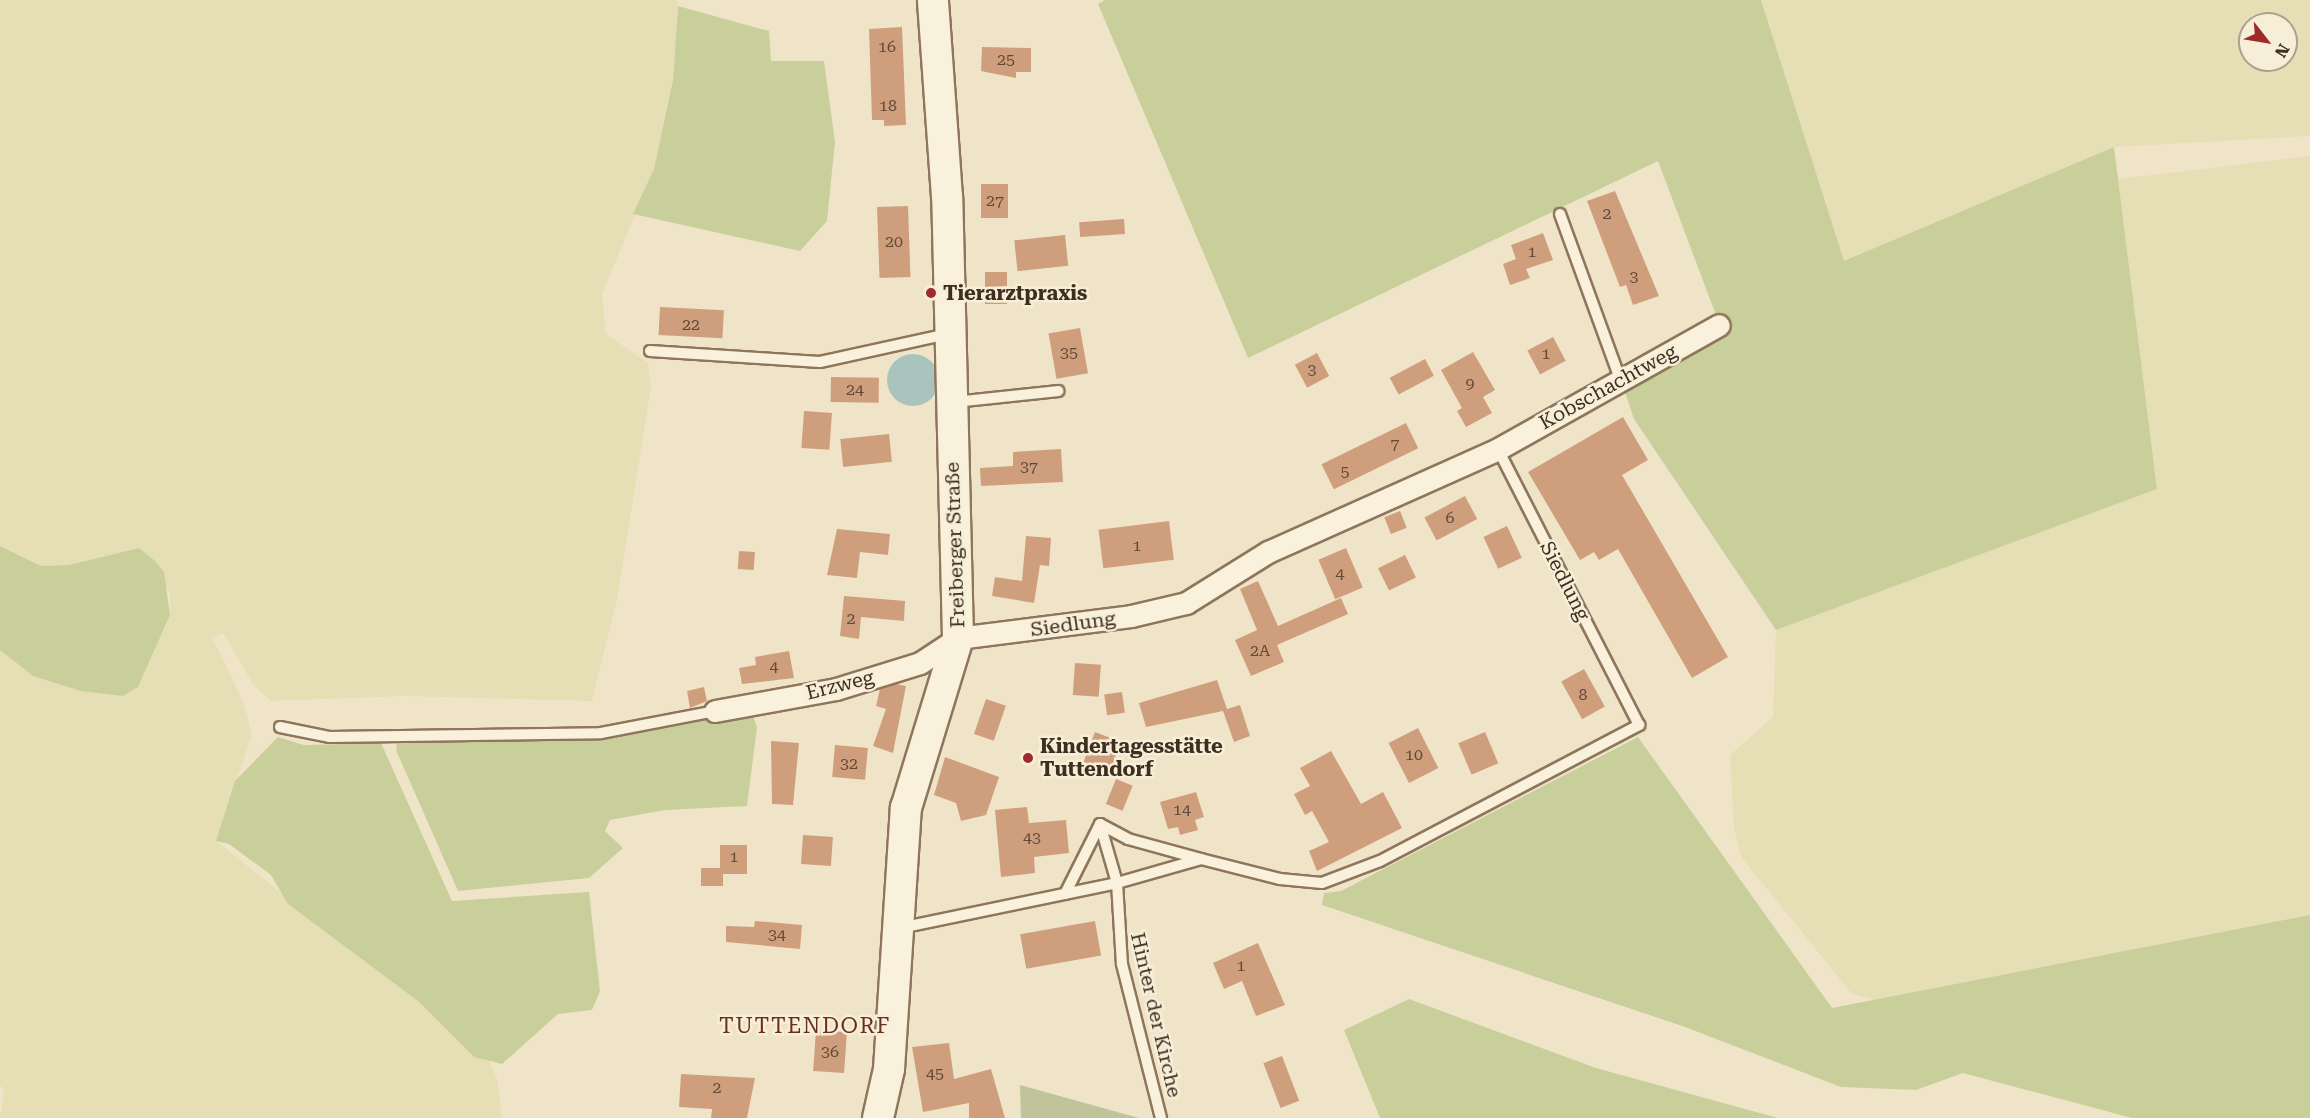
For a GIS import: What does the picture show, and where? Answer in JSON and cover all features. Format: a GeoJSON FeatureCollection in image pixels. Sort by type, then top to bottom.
{"type":"FeatureCollection","features":[{"type":"Feature","properties":{"kind":"street","name":"Freiberger Straße"},"geometry":{"type":"LineString","coordinates":[[878,1118],[889,1070],[894,929],[906,808],[958,638],[947,334],[946,197],[933,0]]}},
{"type":"Feature","properties":{"kind":"street","name":"Kobschachtweg"},"geometry":{"type":"LineString","coordinates":[[1498,449],[1719,325]]}},
{"type":"Feature","properties":{"kind":"street","name":"Siedlung"},"geometry":{"type":"LineString","coordinates":[[958,638],[1131,616],[1186,603],[1268,552],[1498,449]]}},
{"type":"Feature","properties":{"kind":"street","name":"Erzweg"},"geometry":{"type":"LineString","coordinates":[[715,711],[836,689],[920,663],[958,638]]}},
{"type":"Feature","properties":{"kind":"lane"},"geometry":{"type":"LineString","coordinates":[[1560,214],[1620,379]]}},
{"type":"Feature","properties":{"kind":"lane"},"geometry":{"type":"LineString","coordinates":[[650,351],[820,362],[947,334]]}},
{"type":"Feature","properties":{"kind":"lane"},"geometry":{"type":"LineString","coordinates":[[949,402],[1058,391]]}},
{"type":"Feature","properties":{"kind":"lane","name":"Siedlung"},"geometry":{"type":"LineString","coordinates":[[1201,859],[1280,879],[1322,883],[1380,861],[1639,725],[1498,449]]}},
{"type":"Feature","properties":{"kind":"lane"},"geometry":{"type":"LineString","coordinates":[[280,727],[329,737],[602,733],[715,711]]}},
{"type":"Feature","properties":{"kind":"lane"},"geometry":{"type":"LineString","coordinates":[[1100,824],[1128,838],[1201,859]]}},
{"type":"Feature","properties":{"kind":"lane"},"geometry":{"type":"LineString","coordinates":[[1100,824],[1117,883]]}},
{"type":"Feature","properties":{"kind":"lane"},"geometry":{"type":"LineString","coordinates":[[1065,894],[1100,824]]}},
{"type":"Feature","properties":{"kind":"lane"},"geometry":{"type":"LineString","coordinates":[[894,929],[1117,883],[1201,859]]}},
{"type":"Feature","properties":{"kind":"lane","name":"Hinter der Kirche"},"geometry":{"type":"LineString","coordinates":[[1117,883],[1122,964],[1161,1118]]}},
{"type":"Feature","properties":{"kind":"shaded area"},"geometry":{"type":"Polygon","coordinates":[[[0,0],[678,0],[673,80],[654,169],[602,294],[606,334],[648,363],[651,387],[617,600],[592,701],[405,696],[271,701],[254,686],[223,633],[213,639],[243,701],[252,735],[216,841],[418,1001],[474,1057],[489,1061],[497,1078],[502,1118],[0,1118],[4,1091],[0,1085],[0,650],[33,676],[123,696],[138,687],[170,615],[170,593],[139,548],[69,565],[41,566],[0,546],[0,0]]]}},
{"type":"Feature","properties":{"kind":"shaded area"},"geometry":{"type":"Polygon","coordinates":[[[1761,0],[2310,0],[2310,136],[2114,147],[1843,262],[1761,0]]]}},
{"type":"Feature","properties":{"kind":"shaded area"},"geometry":{"type":"Polygon","coordinates":[[[2310,156],[2310,915],[1883,1002],[1852,994],[1742,858],[1734,828],[1730,755],[1773,717],[1776,630],[2157,488],[2118,179],[2310,156]]]}},
{"type":"Feature","properties":{"kind":"green space"},"geometry":{"type":"Polygon","coordinates":[[[1105,0],[1761,0],[1844,261],[2114,147],[2157,489],[1776,630],[1634,419],[1623,386],[1722,331],[1658,161],[1248,358],[1098,4],[1105,0]]]}},
{"type":"Feature","properties":{"kind":"green space"},"geometry":{"type":"Polygon","coordinates":[[[678,6],[769,31],[771,61],[824,61],[835,142],[827,221],[800,251],[633,214],[654,169],[673,80],[678,6]]]}},
{"type":"Feature","properties":{"kind":"green space"},"geometry":{"type":"Polygon","coordinates":[[[0,546],[41,566],[69,565],[139,548],[155,561],[164,572],[170,615],[138,687],[123,696],[81,691],[33,676],[0,650],[0,546]]]}},
{"type":"Feature","properties":{"kind":"green space"},"geometry":{"type":"Polygon","coordinates":[[[749,706],[757,727],[747,806],[665,810],[610,820],[605,831],[623,848],[589,878],[458,891],[396,750],[397,742],[643,732],[749,706]]]}},
{"type":"Feature","properties":{"kind":"green space"},"geometry":{"type":"Polygon","coordinates":[[[278,737],[304,745],[381,743],[452,901],[589,892],[600,991],[592,1010],[558,1014],[502,1064],[474,1057],[418,1001],[288,904],[271,875],[229,844],[216,841],[235,781],[278,737]]]}},
{"type":"Feature","properties":{"kind":"green space"},"geometry":{"type":"Polygon","coordinates":[[[1638,737],[1832,1008],[2310,915],[2310,1118],[2132,1118],[1963,1073],[1916,1090],[1841,1087],[1685,1027],[1322,905],[1324,893],[1341,891],[1638,737]]]}},
{"type":"Feature","properties":{"kind":"green space"},"geometry":{"type":"Polygon","coordinates":[[[1409,999],[1596,1068],[1778,1118],[1380,1118],[1344,1030],[1409,999]]]}},
{"type":"Feature","properties":{"kind":"green space"},"geometry":{"type":"Polygon","coordinates":[[[1020,1085],[1139,1118],[1021,1118],[1020,1085]]]}},
{"type":"Feature","properties":{"kind":"water"},"geometry":{"type":"Polygon","coordinates":[[[913,354],[923,356],[931,362],[937,370],[939,380],[937,390],[931,398],[923,404],[913,406],[903,404],[895,398],[889,390],[887,380],[889,370],[895,362],[903,356],[913,354]]]}},
{"type":"Feature","properties":{"kind":"building"},"geometry":{"type":"Polygon","coordinates":[[[902,27],[906,125],[884,126],[884,120],[872,120],[869,29],[902,27]]]}},
{"type":"Feature","properties":{"kind":"building"},"geometry":{"type":"Polygon","coordinates":[[[982,47],[1031,48],[1031,72],[1016,72],[1016,78],[981,71],[982,47]]]}},
{"type":"Feature","properties":{"kind":"building"},"geometry":{"type":"Polygon","coordinates":[[[981,184],[1008,184],[1008,218],[981,218],[981,184]]]}},
{"type":"Feature","properties":{"kind":"building"},"geometry":{"type":"Polygon","coordinates":[[[1615,191],[1659,296],[1633,305],[1626,285],[1620,287],[1587,201],[1615,191]]]}},
{"type":"Feature","properties":{"kind":"building"},"geometry":{"type":"Polygon","coordinates":[[[908,206],[910,277],[879,278],[877,207],[908,206]]]}},
{"type":"Feature","properties":{"kind":"building"},"geometry":{"type":"Polygon","coordinates":[[[1124,219],[1125,234],[1080,237],[1079,222],[1124,219]]]}},
{"type":"Feature","properties":{"kind":"building"},"geometry":{"type":"Polygon","coordinates":[[[1543,233],[1553,260],[1526,269],[1530,278],[1510,285],[1503,264],[1516,259],[1511,245],[1543,233]]]}},
{"type":"Feature","properties":{"kind":"building"},"geometry":{"type":"Polygon","coordinates":[[[1065,235],[1068,266],[1018,271],[1014,240],[1065,235]]]}},
{"type":"Feature","properties":{"kind":"building"},"geometry":{"type":"Polygon","coordinates":[[[985,272],[1007,272],[1007,304],[985,304],[985,272]]]}},
{"type":"Feature","properties":{"kind":"building"},"geometry":{"type":"Polygon","coordinates":[[[660,307],[724,310],[722,338],[659,335],[660,307]]]}},
{"type":"Feature","properties":{"kind":"building"},"geometry":{"type":"Polygon","coordinates":[[[1080,328],[1088,373],[1056,379],[1048,334],[1080,328]]]}},
{"type":"Feature","properties":{"kind":"building"},"geometry":{"type":"Polygon","coordinates":[[[1553,337],[1566,361],[1540,374],[1527,351],[1553,337]]]}},
{"type":"Feature","properties":{"kind":"building"},"geometry":{"type":"Polygon","coordinates":[[[1473,352],[1495,390],[1483,397],[1492,413],[1466,427],[1457,411],[1462,408],[1441,370],[1473,352]]]}},
{"type":"Feature","properties":{"kind":"building"},"geometry":{"type":"Polygon","coordinates":[[[1317,353],[1329,376],[1307,388],[1295,365],[1317,353]]]}},
{"type":"Feature","properties":{"kind":"building"},"geometry":{"type":"Polygon","coordinates":[[[1425,359],[1434,376],[1399,395],[1390,378],[1425,359]]]}},
{"type":"Feature","properties":{"kind":"building"},"geometry":{"type":"Polygon","coordinates":[[[831,377],[879,378],[879,403],[831,402],[831,377]]]}},
{"type":"Feature","properties":{"kind":"building"},"geometry":{"type":"Polygon","coordinates":[[[804,411],[832,413],[829,450],[801,448],[804,411]]]}},
{"type":"Feature","properties":{"kind":"building"},"geometry":{"type":"Polygon","coordinates":[[[1623,417],[1648,460],[1622,475],[1728,657],[1692,678],[1618,549],[1599,560],[1594,552],[1580,560],[1528,472],[1623,417]]]}},
{"type":"Feature","properties":{"kind":"building"},"geometry":{"type":"Polygon","coordinates":[[[1406,423],[1418,448],[1334,489],[1322,464],[1406,423]]]}},
{"type":"Feature","properties":{"kind":"building"},"geometry":{"type":"Polygon","coordinates":[[[889,434],[892,462],[843,467],[840,439],[889,434]]]}},
{"type":"Feature","properties":{"kind":"building"},"geometry":{"type":"Polygon","coordinates":[[[1061,449],[1063,482],[981,486],[980,468],[1013,466],[1013,452],[1061,449]]]}},
{"type":"Feature","properties":{"kind":"building"},"geometry":{"type":"Polygon","coordinates":[[[1465,496],[1477,519],[1437,541],[1424,518],[1465,496]]]}},
{"type":"Feature","properties":{"kind":"building"},"geometry":{"type":"Polygon","coordinates":[[[1400,511],[1407,528],[1391,534],[1384,517],[1400,511]]]}},
{"type":"Feature","properties":{"kind":"building"},"geometry":{"type":"Polygon","coordinates":[[[1169,521],[1174,560],[1103,568],[1099,530],[1169,521]]]}},
{"type":"Feature","properties":{"kind":"building"},"geometry":{"type":"Polygon","coordinates":[[[1507,526],[1522,558],[1498,569],[1483,537],[1507,526]]]}},
{"type":"Feature","properties":{"kind":"building"},"geometry":{"type":"Polygon","coordinates":[[[837,529],[890,534],[888,555],[860,552],[857,578],[827,575],[837,529]]]}},
{"type":"Feature","properties":{"kind":"building"},"geometry":{"type":"Polygon","coordinates":[[[1026,536],[1051,538],[1049,566],[1040,565],[1034,603],[992,596],[995,577],[1022,581],[1026,536]]]}},
{"type":"Feature","properties":{"kind":"building"},"geometry":{"type":"Polygon","coordinates":[[[1346,548],[1363,588],[1335,599],[1318,560],[1346,548]]]}},
{"type":"Feature","properties":{"kind":"building"},"geometry":{"type":"Polygon","coordinates":[[[739,551],[755,552],[754,570],[738,569],[739,551]]]}},
{"type":"Feature","properties":{"kind":"building"},"geometry":{"type":"Polygon","coordinates":[[[1405,555],[1416,577],[1389,591],[1378,568],[1405,555]]]}},
{"type":"Feature","properties":{"kind":"building"},"geometry":{"type":"Polygon","coordinates":[[[1258,581],[1278,626],[1341,598],[1348,614],[1277,645],[1284,662],[1251,676],[1235,640],[1257,630],[1240,589],[1258,581]]]}},
{"type":"Feature","properties":{"kind":"building"},"geometry":{"type":"Polygon","coordinates":[[[844,596],[905,601],[904,621],[861,617],[859,639],[840,636],[844,596]]]}},
{"type":"Feature","properties":{"kind":"building"},"geometry":{"type":"Polygon","coordinates":[[[789,651],[794,678],[742,684],[739,668],[756,665],[755,657],[789,651]]]}},
{"type":"Feature","properties":{"kind":"building"},"geometry":{"type":"Polygon","coordinates":[[[1075,663],[1101,665],[1099,697],[1073,695],[1075,663]]]}},
{"type":"Feature","properties":{"kind":"building"},"geometry":{"type":"Polygon","coordinates":[[[1584,669],[1605,707],[1582,719],[1561,682],[1584,669]]]}},
{"type":"Feature","properties":{"kind":"building"},"geometry":{"type":"Polygon","coordinates":[[[1217,680],[1227,709],[1240,705],[1250,736],[1234,742],[1223,711],[1146,727],[1139,703],[1217,680]]]}},
{"type":"Feature","properties":{"kind":"building"},"geometry":{"type":"Polygon","coordinates":[[[896,684],[906,686],[893,753],[873,746],[886,709],[876,706],[880,689],[896,684]]]}},
{"type":"Feature","properties":{"kind":"building"},"geometry":{"type":"Polygon","coordinates":[[[704,687],[707,701],[690,708],[687,691],[704,687]]]}},
{"type":"Feature","properties":{"kind":"building"},"geometry":{"type":"Polygon","coordinates":[[[1122,692],[1125,713],[1107,715],[1104,695],[1122,692]]]}},
{"type":"Feature","properties":{"kind":"building"},"geometry":{"type":"Polygon","coordinates":[[[986,699],[1006,706],[994,741],[974,734],[986,699]]]}},
{"type":"Feature","properties":{"kind":"building"},"geometry":{"type":"Polygon","coordinates":[[[1418,728],[1438,768],[1409,783],[1389,743],[1418,728]]]}},
{"type":"Feature","properties":{"kind":"building"},"geometry":{"type":"Polygon","coordinates":[[[1095,732],[1121,742],[1107,778],[1081,768],[1095,732]]]}},
{"type":"Feature","properties":{"kind":"building"},"geometry":{"type":"Polygon","coordinates":[[[1485,732],[1498,763],[1472,775],[1458,743],[1485,732]]]}},
{"type":"Feature","properties":{"kind":"building"},"geometry":{"type":"Polygon","coordinates":[[[771,741],[799,743],[793,805],[772,804],[771,741]]]}},
{"type":"Feature","properties":{"kind":"building"},"geometry":{"type":"Polygon","coordinates":[[[835,745],[868,748],[865,780],[832,777],[835,745]]]}},
{"type":"Feature","properties":{"kind":"building"},"geometry":{"type":"Polygon","coordinates":[[[1331,751],[1361,804],[1383,792],[1402,828],[1317,871],[1309,851],[1329,842],[1312,811],[1305,815],[1294,794],[1310,786],[1300,768],[1331,751]]]}},
{"type":"Feature","properties":{"kind":"building"},"geometry":{"type":"Polygon","coordinates":[[[945,757],[999,777],[986,815],[961,821],[956,803],[934,795],[945,757]]]}},
{"type":"Feature","properties":{"kind":"building"},"geometry":{"type":"Polygon","coordinates":[[[1116,779],[1133,786],[1123,811],[1106,804],[1116,779]]]}},
{"type":"Feature","properties":{"kind":"building"},"geometry":{"type":"Polygon","coordinates":[[[1196,792],[1204,817],[1195,820],[1198,830],[1180,835],[1178,827],[1168,829],[1160,802],[1196,792]]]}},
{"type":"Feature","properties":{"kind":"building"},"geometry":{"type":"Polygon","coordinates":[[[1027,807],[1029,823],[1066,820],[1069,853],[1034,857],[1035,873],[1001,877],[995,810],[1027,807]]]}},
{"type":"Feature","properties":{"kind":"building"},"geometry":{"type":"Polygon","coordinates":[[[803,835],[833,837],[831,866],[801,864],[803,835]]]}},
{"type":"Feature","properties":{"kind":"building"},"geometry":{"type":"Polygon","coordinates":[[[720,845],[747,845],[747,874],[723,874],[723,886],[701,886],[701,868],[720,868],[720,845]]]}},
{"type":"Feature","properties":{"kind":"building"},"geometry":{"type":"Polygon","coordinates":[[[755,921],[802,925],[800,949],[726,942],[726,926],[754,927],[755,921]]]}},
{"type":"Feature","properties":{"kind":"building"},"geometry":{"type":"Polygon","coordinates":[[[1095,921],[1101,955],[1026,969],[1020,934],[1095,921]]]}},
{"type":"Feature","properties":{"kind":"building"},"geometry":{"type":"Polygon","coordinates":[[[1258,943],[1285,1005],[1256,1016],[1242,981],[1224,989],[1213,963],[1258,943]]]}},
{"type":"Feature","properties":{"kind":"building"},"geometry":{"type":"Polygon","coordinates":[[[816,1030],[847,1032],[844,1073],[813,1071],[816,1030]]]}},
{"type":"Feature","properties":{"kind":"building"},"geometry":{"type":"Polygon","coordinates":[[[949,1043],[954,1079],[991,1069],[1005,1118],[969,1118],[969,1103],[923,1112],[912,1047],[949,1043]]]}},
{"type":"Feature","properties":{"kind":"building"},"geometry":{"type":"Polygon","coordinates":[[[1282,1056],[1299,1101],[1281,1108],[1263,1063],[1282,1056]]]}},
{"type":"Feature","properties":{"kind":"building"},"geometry":{"type":"Polygon","coordinates":[[[681,1074],[755,1078],[747,1118],[711,1118],[712,1109],[679,1107],[681,1074]]]}},
{"type":"Feature","properties":{"kind":"place","name":"Tierarztpraxis"},"geometry":{"type":"Point","coordinates":[931,293]}},
{"type":"Feature","properties":{"kind":"place","name":"Kindertagesstätte Tuttendorf"},"geometry":{"type":"Point","coordinates":[1028,758]}},
{"type":"Feature","properties":{"kind":"district","name":"TUTTENDORF"},"geometry":{"type":"Point","coordinates":[805,1026]}}]}
